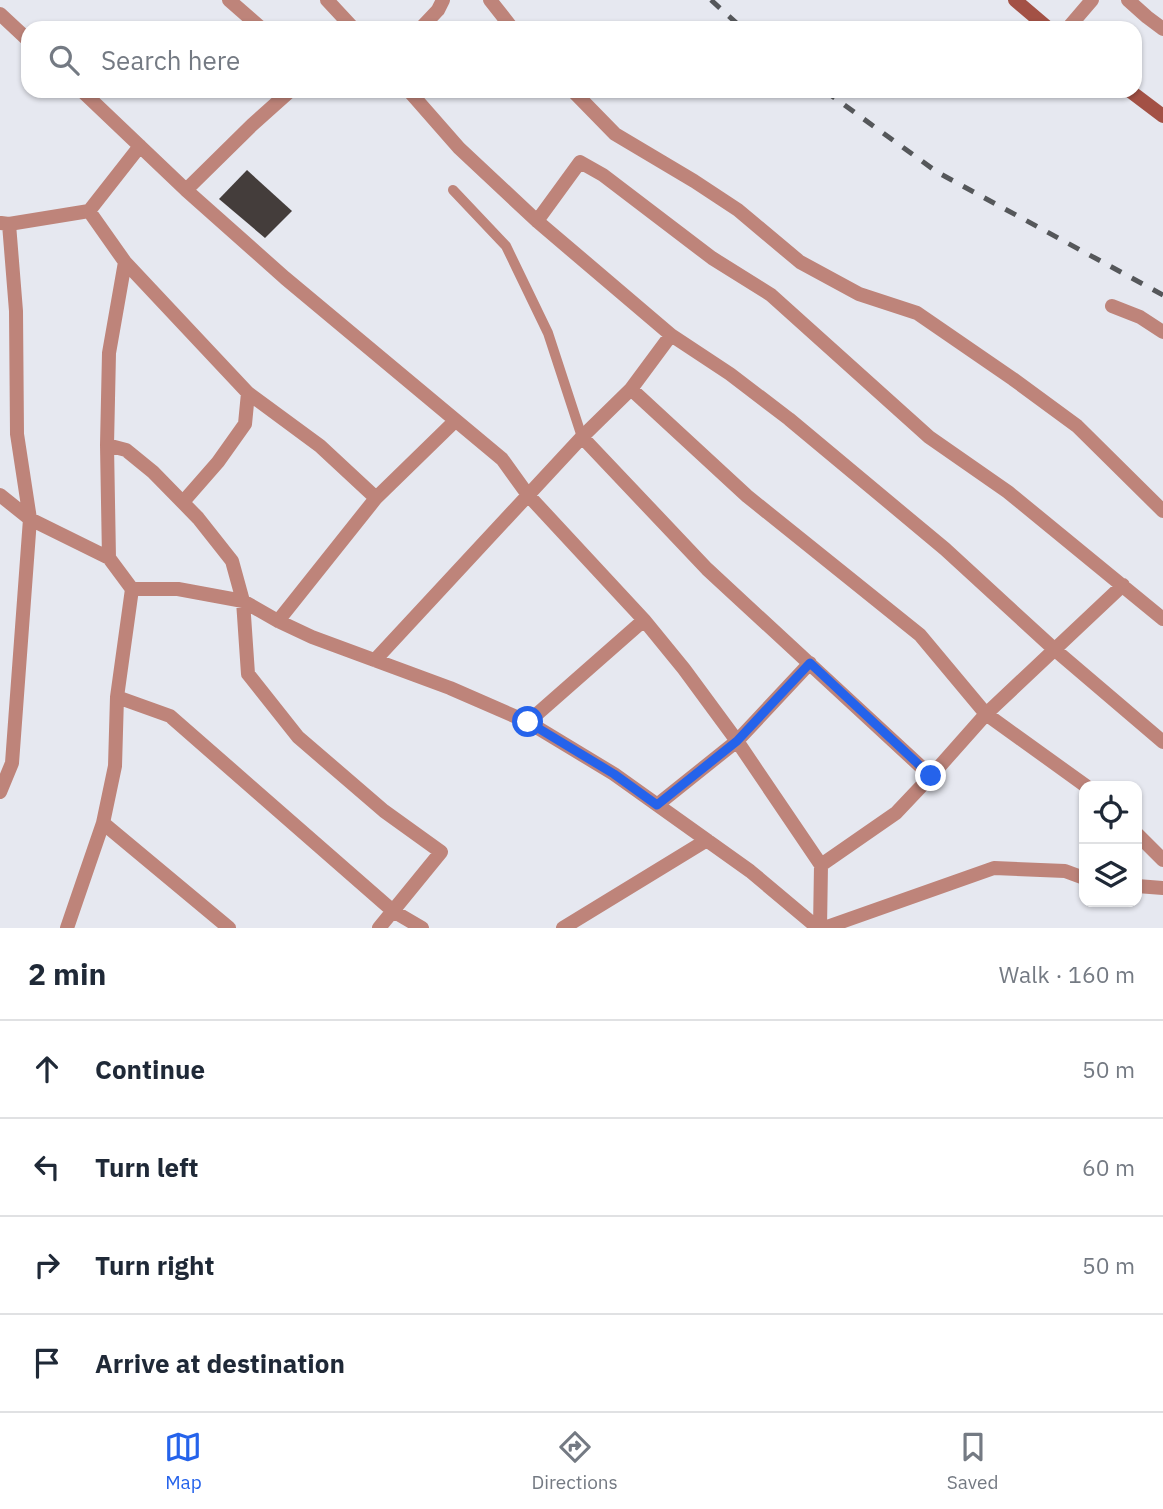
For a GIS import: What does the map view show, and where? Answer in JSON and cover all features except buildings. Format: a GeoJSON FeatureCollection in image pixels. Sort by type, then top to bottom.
{"type":"FeatureCollection","features":[{"type":"Feature","properties":{"kind":"street"},"geometry":{"type":"LineString","coordinates":[[229,0],[253,21]]}},
{"type":"Feature","properties":{"kind":"street"},"geometry":{"type":"LineString","coordinates":[[327,0],[346,21]]}},
{"type":"Feature","properties":{"kind":"street"},"geometry":{"type":"LineString","coordinates":[[428,21],[443,0]]}},
{"type":"Feature","properties":{"kind":"street"},"geometry":{"type":"LineString","coordinates":[[490,0],[506,21]]}},
{"type":"Feature","properties":{"kind":"street"},"geometry":{"type":"LineString","coordinates":[[1015,0],[1040,21]]}},
{"type":"Feature","properties":{"kind":"street"},"geometry":{"type":"LineString","coordinates":[[1074,21],[1092,0]]}},
{"type":"Feature","properties":{"kind":"street"},"geometry":{"type":"LineString","coordinates":[[1128,0],[1163,29]]}},
{"type":"Feature","properties":{"kind":"street"},"geometry":{"type":"LineString","coordinates":[[0,13],[21,33]]}},
{"type":"Feature","properties":{"kind":"street"},"geometry":{"type":"LineString","coordinates":[[90,98],[285,278],[502,459],[528,495],[644,620],[737,741],[821,865],[820,928]]}},
{"type":"Feature","properties":{"kind":"street"},"geometry":{"type":"LineString","coordinates":[[187,190],[251,125],[282,98]]}},
{"type":"Feature","properties":{"kind":"street"},"geometry":{"type":"LineString","coordinates":[[415,98],[459,148],[537,221],[671,335],[730,374],[789,419],[945,549],[1054,649],[1163,742]]}},
{"type":"Feature","properties":{"kind":"street"},"geometry":{"type":"LineString","coordinates":[[580,98],[615,134],[738,210],[800,262],[859,294],[917,313],[1013,379],[1077,426],[1163,511]]}},
{"type":"Feature","properties":{"kind":"street"},"geometry":{"type":"LineString","coordinates":[[1139,98],[1163,116]]}},
{"type":"Feature","properties":{"kind":"street"},"geometry":{"type":"LineString","coordinates":[[0,792],[12,763],[30,519],[17,434],[16,311],[5,224],[89,211],[141,146]]}},
{"type":"Feature","properties":{"kind":"street"},"geometry":{"type":"LineString","coordinates":[[537,221],[580,162],[603,175],[712,258],[771,295],[929,438],[1008,492],[1163,619]]}},
{"type":"Feature","properties":{"kind":"street"},"geometry":{"type":"LineString","coordinates":[[89,211],[125,262],[248,393],[320,446],[376,498]]}},
{"type":"Feature","properties":{"kind":"street"},"geometry":{"type":"LineString","coordinates":[[109,558],[109,353],[125,262]]}},
{"type":"Feature","properties":{"kind":"street"},"geometry":{"type":"LineString","coordinates":[[1112,306],[1140,317],[1163,332]]}},
{"type":"Feature","properties":{"kind":"street"},"geometry":{"type":"LineString","coordinates":[[375,660],[582,437],[632,389],[671,335]]}},
{"type":"Feature","properties":{"kind":"street"},"geometry":{"type":"LineString","coordinates":[[632,389],[747,496],[920,635],[986,714],[1079,781]]}},
{"type":"Feature","properties":{"kind":"street"},"geometry":{"type":"LineString","coordinates":[[183,502],[218,463],[245,425],[248,393]]}},
{"type":"Feature","properties":{"kind":"street"},"geometry":{"type":"LineString","coordinates":[[278,621],[376,498],[455,421]]}},
{"type":"Feature","properties":{"kind":"street"},"geometry":{"type":"LineString","coordinates":[[582,437],[707,569],[931,776]]}},
{"type":"Feature","properties":{"kind":"street"},"geometry":{"type":"LineString","coordinates":[[107,445],[126,450],[153,472],[183,502],[232,561],[243,601],[248,674],[298,737],[384,811],[441,852],[379,928]]}},
{"type":"Feature","properties":{"kind":"street"},"geometry":{"type":"LineString","coordinates":[[0,495],[30,519],[109,558],[132,589],[117,697],[115,766],[103,823],[67,928]]}},
{"type":"Feature","properties":{"kind":"street"},"geometry":{"type":"LineString","coordinates":[[821,865],[896,813],[986,714],[1123,585]]}},
{"type":"Feature","properties":{"kind":"street"},"geometry":{"type":"LineString","coordinates":[[132,589],[178,589],[243,601],[312,637],[450,688],[528,722],[614,774],[750,871],[820,928]]}},
{"type":"Feature","properties":{"kind":"street"},"geometry":{"type":"LineString","coordinates":[[528,722],[644,620]]}},
{"type":"Feature","properties":{"kind":"street"},"geometry":{"type":"LineString","coordinates":[[657,805],[737,741],[810,663]]}},
{"type":"Feature","properties":{"kind":"street"},"geometry":{"type":"LineString","coordinates":[[117,697],[170,716],[393,911],[422,928]]}},
{"type":"Feature","properties":{"kind":"street"},"geometry":{"type":"LineString","coordinates":[[103,823],[229,928]]}},
{"type":"Feature","properties":{"kind":"street"},"geometry":{"type":"LineString","coordinates":[[1142,839],[1163,860]]}},
{"type":"Feature","properties":{"kind":"street"},"geometry":{"type":"LineString","coordinates":[[563,928],[706,840]]}},
{"type":"Feature","properties":{"kind":"street"},"geometry":{"type":"LineString","coordinates":[[820,928],[994,868],[1065,871],[1079,876]]}},
{"type":"Feature","properties":{"kind":"street"},"geometry":{"type":"LineString","coordinates":[[1142,886],[1163,888]]}},
{"type":"Feature","properties":{"kind":"lane"},"geometry":{"type":"LineString","coordinates":[[453,191],[506,246],[548,332],[582,437]]}},
{"type":"Feature","properties":{"kind":"railway"},"geometry":{"type":"LineString","coordinates":[[711,0],[734,21]]}},
{"type":"Feature","properties":{"kind":"railway"},"geometry":{"type":"LineString","coordinates":[[835,98],[937,172],[1163,295]]}},
{"type":"Feature","properties":{"kind":"route"},"geometry":{"type":"LineString","coordinates":[[528,722],[614,774],[657,805],[737,741],[810,663],[931,776]]}}]}
